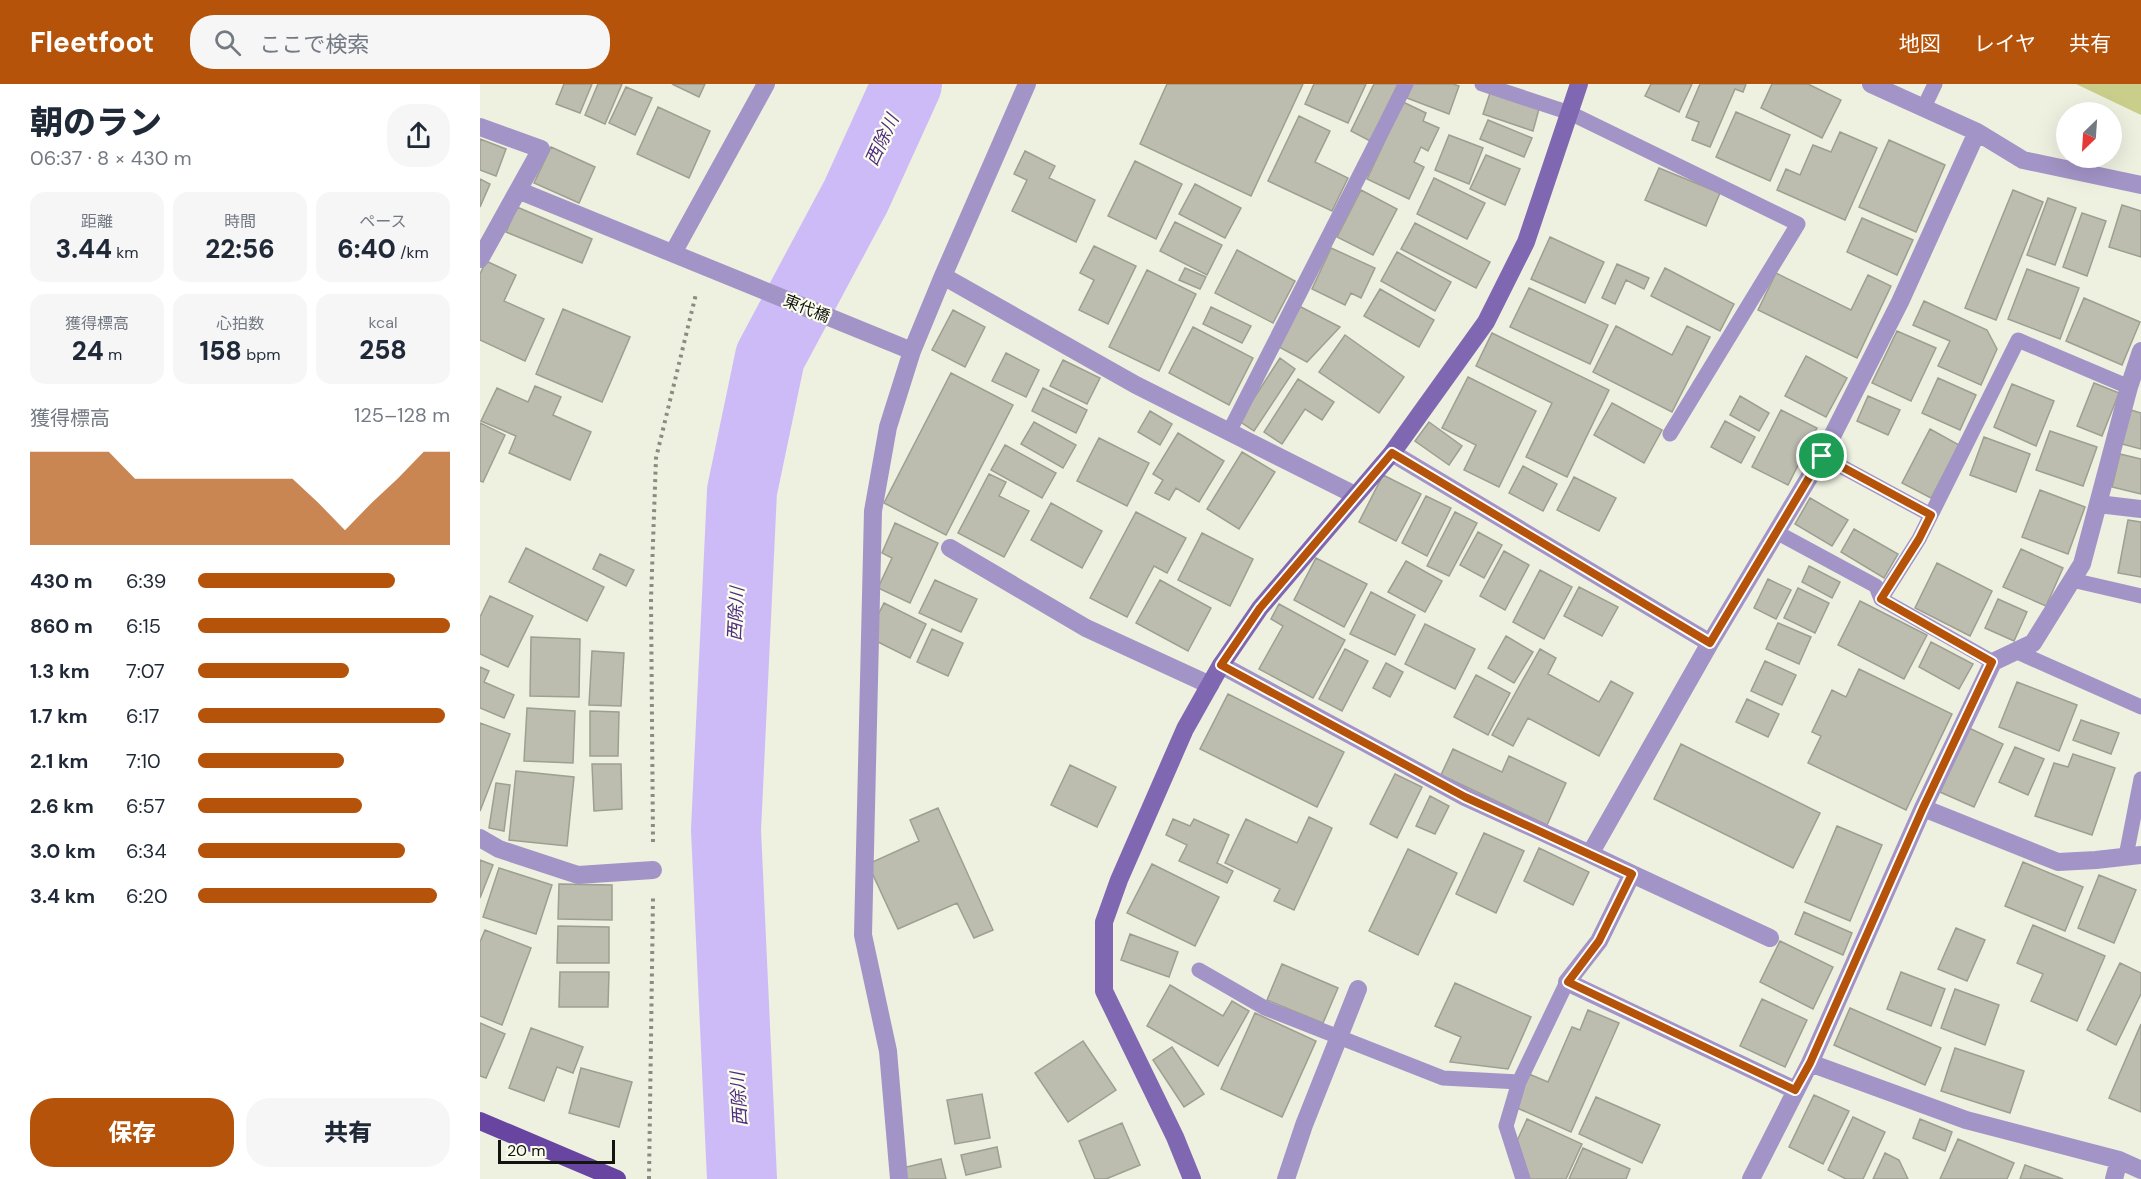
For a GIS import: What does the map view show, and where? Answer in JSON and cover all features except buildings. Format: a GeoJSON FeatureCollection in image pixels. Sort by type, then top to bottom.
{"type":"FeatureCollection","features":[{"type":"Feature","properties":{"kind":"main road"},"geometry":{"type":"LineString","coordinates":[[480,1121],[617,1179]]}},
{"type":"Feature","properties":{"kind":"street"},"geometry":{"type":"LineString","coordinates":[[673,253],[766,84]]}},
{"type":"Feature","properties":{"kind":"street"},"geometry":{"type":"LineString","coordinates":[[899,1179],[888,1051],[863,935],[873,511],[888,427],[911,350],[1028,84]]}},
{"type":"Feature","properties":{"kind":"street"},"geometry":{"type":"LineString","coordinates":[[1192,1179],[1175,1137],[1104,991],[1104,922],[1119,880],[1180,740],[1221,665],[1260,608],[1392,453],[1486,322],[1526,242],[1579,84]]}},
{"type":"Feature","properties":{"kind":"street"},"geometry":{"type":"LineString","coordinates":[[1871,84],[1977,132],[2023,160],[2141,185]]}},
{"type":"Feature","properties":{"kind":"street"},"geometry":{"type":"LineString","coordinates":[[480,127],[541,149],[520,191],[480,259]]}},
{"type":"Feature","properties":{"kind":"street"},"geometry":{"type":"LineString","coordinates":[[1590,854],[1710,643],[1778,533],[1822,456],[1900,302],[1977,132]]}},
{"type":"Feature","properties":{"kind":"street","name":"東代橋"},"geometry":{"type":"LineString","coordinates":[[520,191],[911,350]]}},
{"type":"Feature","properties":{"kind":"street"},"geometry":{"type":"LineString","coordinates":[[943,276],[1136,386],[1356,495]]}},
{"type":"Feature","properties":{"kind":"street"},"geometry":{"type":"LineString","coordinates":[[1751,1179],[1810,1063],[1923,808],[1992,662],[2033,643],[2082,564],[2129,387],[2141,351]]}},
{"type":"Feature","properties":{"kind":"street"},"geometry":{"type":"LineString","coordinates":[[1392,453],[1710,643]]}},
{"type":"Feature","properties":{"kind":"street"},"geometry":{"type":"LineString","coordinates":[[2098,504],[2141,509]]}},
{"type":"Feature","properties":{"kind":"street"},"geometry":{"type":"LineString","coordinates":[[950,548],[1086,628],[1210,685]]}},
{"type":"Feature","properties":{"kind":"street"},"geometry":{"type":"LineString","coordinates":[[1221,665],[1465,797],[1770,938]]}},
{"type":"Feature","properties":{"kind":"street"},"geometry":{"type":"LineString","coordinates":[[1923,808],[2058,862],[2133,855]]}},
{"type":"Feature","properties":{"kind":"street"},"geometry":{"type":"LineString","coordinates":[[480,838],[500,849],[578,875],[653,870]]}},
{"type":"Feature","properties":{"kind":"street"},"geometry":{"type":"LineString","coordinates":[[1632,874],[1599,941],[1568,982],[1795,1090]]}},
{"type":"Feature","properties":{"kind":"street"},"geometry":{"type":"LineString","coordinates":[[1287,1179],[1304,1125],[1358,989]]}},
{"type":"Feature","properties":{"kind":"street"},"geometry":{"type":"LineString","coordinates":[[1810,1063],[1966,1120],[2118,1160],[2141,1170]]}},
{"type":"Feature","properties":{"kind":"street"},"geometry":{"type":"LineString","coordinates":[[2114,1179],[2118,1160]]}},
{"type":"Feature","properties":{"kind":"lane"},"geometry":{"type":"LineString","coordinates":[[1229,432],[1406,84]]}},
{"type":"Feature","properties":{"kind":"lane"},"geometry":{"type":"LineString","coordinates":[[1482,84],[1570,113],[1798,224],[1670,434]]}},
{"type":"Feature","properties":{"kind":"lane"},"geometry":{"type":"LineString","coordinates":[[1924,107],[1935,84]]}},
{"type":"Feature","properties":{"kind":"lane"},"geometry":{"type":"LineString","coordinates":[[1881,599],[1919,539],[2018,340],[2129,387]]}},
{"type":"Feature","properties":{"kind":"lane"},"geometry":{"type":"LineString","coordinates":[[1822,456],[1931,515]]}},
{"type":"Feature","properties":{"kind":"lane"},"geometry":{"type":"LineString","coordinates":[[1778,533],[1876,586],[1881,599],[1992,662]]}},
{"type":"Feature","properties":{"kind":"lane"},"geometry":{"type":"LineString","coordinates":[[2072,580],[2141,596]]}},
{"type":"Feature","properties":{"kind":"lane"},"geometry":{"type":"LineString","coordinates":[[2015,651],[2141,707]]}},
{"type":"Feature","properties":{"kind":"lane"},"geometry":{"type":"LineString","coordinates":[[2133,855],[2141,779]]}},
{"type":"Feature","properties":{"kind":"lane"},"geometry":{"type":"LineString","coordinates":[[1199,970],[1264,1008],[1443,1078],[1519,1082]]}},
{"type":"Feature","properties":{"kind":"lane"},"geometry":{"type":"LineString","coordinates":[[1523,1179],[1506,1126],[1519,1082],[1568,982]]}},
{"type":"Feature","properties":{"kind":"path"},"geometry":{"type":"LineString","coordinates":[[649,1179],[653,870],[651,599],[656,458],[704,266]]}},
{"type":"Feature","properties":{"kind":"green space"},"geometry":{"type":"Polygon","coordinates":[[[2076,84],[2141,84],[2141,115],[2122,106],[2122,102],[2114,102],[2076,84]]]}},
{"type":"Feature","properties":{"kind":"waterway","name":"西除川"},"geometry":{"type":"LineString","coordinates":[[742,1179],[726,830],[742,491],[770,357],[856,196],[907,84]]}},
{"type":"Feature","properties":{"kind":"route"},"geometry":{"type":"LineString","coordinates":[[1392,453],[1710,643],[1778,533],[1822,456],[1931,515],[1919,539],[1881,599],[1992,662],[1923,808],[1810,1063],[1795,1090],[1568,982],[1599,941],[1632,874],[1465,797],[1221,665],[1260,608],[1392,453]]}}]}
